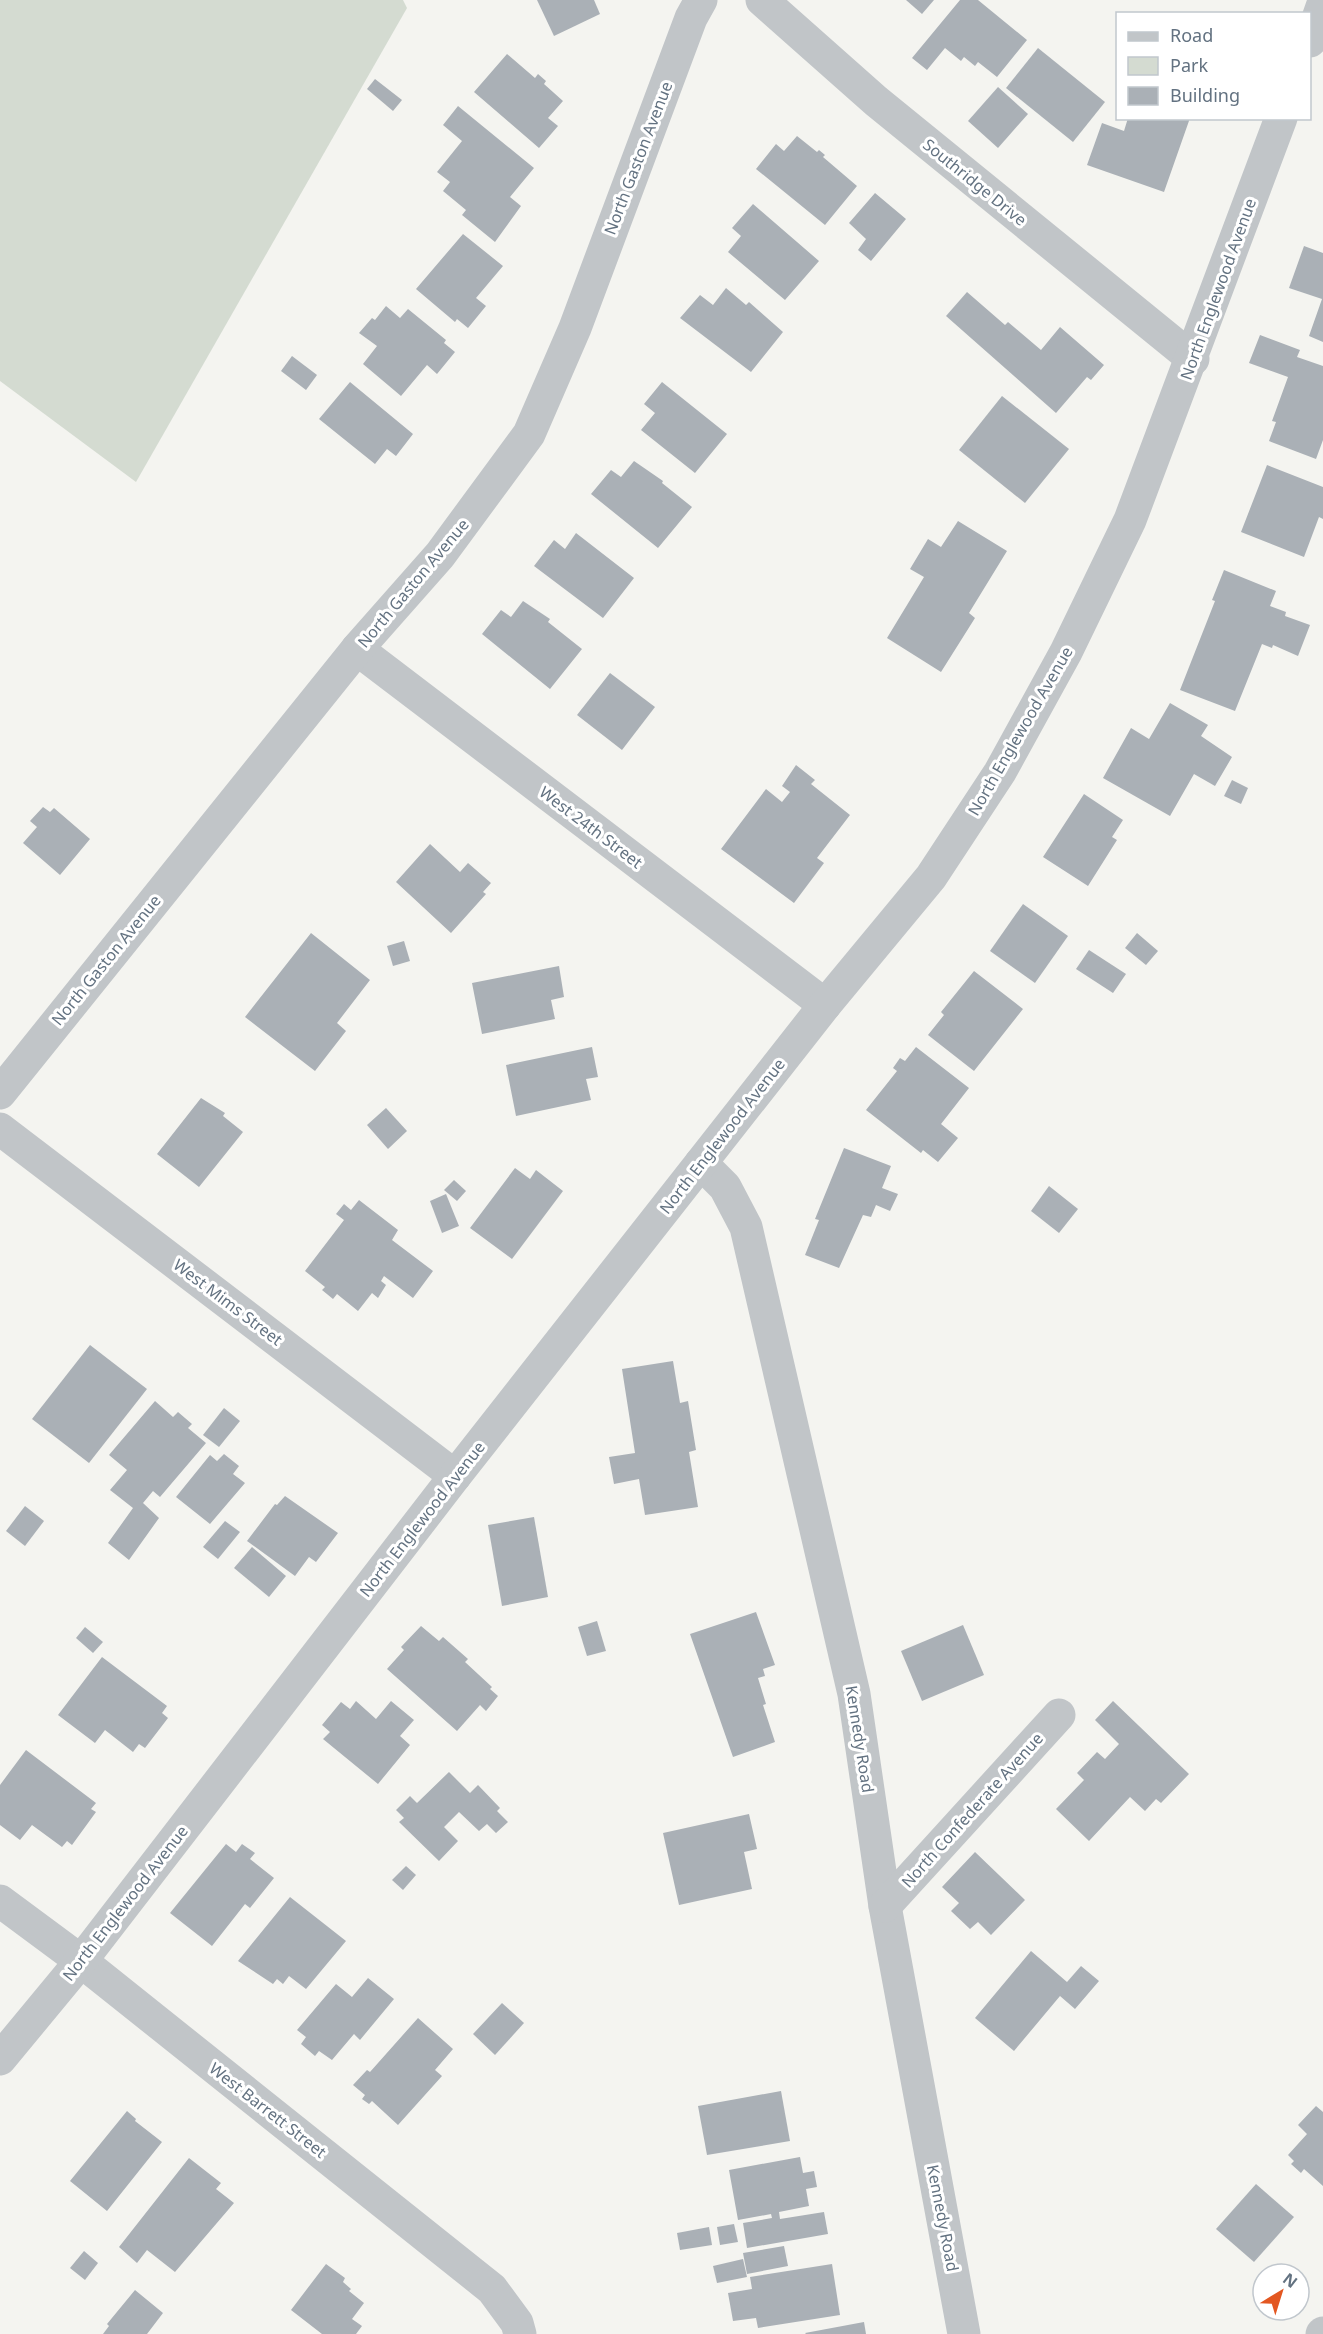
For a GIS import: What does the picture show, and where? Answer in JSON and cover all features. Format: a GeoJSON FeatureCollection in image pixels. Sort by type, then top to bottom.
{"type":"FeatureCollection","features":[{"type":"Feature","properties":{"kind":"street","name":"North Gaston Avenue"},"geometry":{"type":"LineString","coordinates":[[0,1093],[357,649],[440,555],[530,434],[575,328],[666,82],[700,0]]}},
{"type":"Feature","properties":{"kind":"street","name":"Southridge Drive"},"geometry":{"type":"LineString","coordinates":[[762,0],[876,101],[1193,359]]}},
{"type":"Feature","properties":{"kind":"street"},"geometry":{"type":"LineString","coordinates":[[1311,38],[1323,4]]}},
{"type":"Feature","properties":{"kind":"street","name":"North Englewood Avenue"},"geometry":{"type":"LineString","coordinates":[[0,2059],[81,1961],[455,1476],[825,1005],[931,877],[1000,772],[1066,652],[1130,520],[1193,359],[1280,120]]}},
{"type":"Feature","properties":{"kind":"street","name":"West 24th Street"},"geometry":{"type":"LineString","coordinates":[[357,649],[825,1005]]}},
{"type":"Feature","properties":{"kind":"street","name":"West Mims Street"},"geometry":{"type":"LineString","coordinates":[[0,1129],[455,1476]]}},
{"type":"Feature","properties":{"kind":"street","name":"Kennedy Road"},"geometry":{"type":"LineString","coordinates":[[701,1163],[725,1187],[746,1227],[854,1694],[885,1906],[964,2334]]}},
{"type":"Feature","properties":{"kind":"street","name":"North Confederate Avenue"},"geometry":{"type":"LineString","coordinates":[[885,1906],[1059,1715]]}},
{"type":"Feature","properties":{"kind":"street","name":"West Barrett Street"},"geometry":{"type":"LineString","coordinates":[[0,1901],[81,1961],[492,2289],[517,2324],[520,2334]]}},
{"type":"Feature","properties":{"kind":"green space"},"geometry":{"type":"Polygon","coordinates":[[[0,0],[403,0],[407,8],[136,482],[0,381],[0,0]]]}},
{"type":"Feature","properties":{"kind":"building"},"geometry":{"type":"Polygon","coordinates":[[[537,0],[594,0],[600,14],[554,36],[537,0]]]}},
{"type":"Feature","properties":{"kind":"building"},"geometry":{"type":"Polygon","coordinates":[[[906,0],[934,0],[922,14],[906,0]]]}},
{"type":"Feature","properties":{"kind":"building"},"geometry":{"type":"Polygon","coordinates":[[[960,0],[978,0],[1027,40],[997,77],[978,62],[975,66],[964,57],[961,61],[945,48],[927,70],[912,58],[960,0]]]}},
{"type":"Feature","properties":{"kind":"building"},"geometry":{"type":"Polygon","coordinates":[[[1038,48],[1105,102],[1073,142],[1006,88],[1038,48]]]}},
{"type":"Feature","properties":{"kind":"building"},"geometry":{"type":"Polygon","coordinates":[[[507,54],[535,78],[538,74],[546,81],[544,84],[563,101],[548,118],[558,126],[539,148],[474,92],[507,54]]]}},
{"type":"Feature","properties":{"kind":"building"},"geometry":{"type":"Polygon","coordinates":[[[375,79],[402,100],[393,111],[367,89],[375,79]]]}},
{"type":"Feature","properties":{"kind":"building"},"geometry":{"type":"Polygon","coordinates":[[[998,87],[1028,114],[998,148],[968,121],[998,87]]]}},
{"type":"Feature","properties":{"kind":"building"},"geometry":{"type":"Polygon","coordinates":[[[458,106],[534,168],[510,197],[521,206],[495,242],[462,215],[466,210],[443,191],[450,182],[437,172],[462,141],[443,125],[458,106]]]}},
{"type":"Feature","properties":{"kind":"building"},"geometry":{"type":"Polygon","coordinates":[[[1127,120],[1189,120],[1164,192],[1087,165],[1102,123],[1124,131],[1127,120]]]}},
{"type":"Feature","properties":{"kind":"building"},"geometry":{"type":"Polygon","coordinates":[[[797,136],[817,152],[819,150],[825,155],[823,157],[857,186],[825,225],[756,169],[776,144],[784,151],[797,136]]]}},
{"type":"Feature","properties":{"kind":"building"},"geometry":{"type":"Polygon","coordinates":[[[875,193],[906,219],[871,261],[858,250],[866,239],[849,223],[875,193]]]}},
{"type":"Feature","properties":{"kind":"building"},"geometry":{"type":"Polygon","coordinates":[[[753,204],[819,261],[785,300],[728,252],[741,236],[732,228],[753,204]]]}},
{"type":"Feature","properties":{"kind":"building"},"geometry":{"type":"Polygon","coordinates":[[[463,234],[503,266],[476,298],[486,306],[468,328],[457,319],[455,322],[416,289],[463,234]]]}},
{"type":"Feature","properties":{"kind":"building"},"geometry":{"type":"Polygon","coordinates":[[[1304,246],[1323,253],[1323,342],[1309,336],[1322,299],[1289,288],[1304,246]]]}},
{"type":"Feature","properties":{"kind":"building"},"geometry":{"type":"Polygon","coordinates":[[[726,288],[746,305],[749,302],[783,332],[751,372],[680,318],[700,295],[713,305],[726,288]]]}},
{"type":"Feature","properties":{"kind":"building"},"geometry":{"type":"Polygon","coordinates":[[[967,292],[1005,325],[1008,322],[1041,350],[1060,327],[1104,365],[1091,380],[1087,377],[1056,413],[946,316],[967,292]]]}},
{"type":"Feature","properties":{"kind":"building"},"geometry":{"type":"Polygon","coordinates":[[[386,306],[400,318],[408,309],[446,340],[444,343],[455,352],[437,374],[427,365],[401,396],[363,364],[377,346],[359,333],[372,318],[375,320],[386,306]]]}},
{"type":"Feature","properties":{"kind":"building"},"geometry":{"type":"Polygon","coordinates":[[[1260,335],[1300,350],[1297,357],[1323,366],[1323,440],[1316,459],[1269,441],[1276,422],[1272,421],[1288,377],[1249,363],[1260,335]]]}},
{"type":"Feature","properties":{"kind":"building"},"geometry":{"type":"Polygon","coordinates":[[[292,356],[317,375],[306,390],[281,371],[292,356]]]}},
{"type":"Feature","properties":{"kind":"building"},"geometry":{"type":"Polygon","coordinates":[[[350,382],[413,434],[396,456],[387,449],[375,464],[319,419],[350,382]]]}},
{"type":"Feature","properties":{"kind":"building"},"geometry":{"type":"Polygon","coordinates":[[[662,382],[727,434],[695,473],[641,430],[655,413],[644,404],[662,382]]]}},
{"type":"Feature","properties":{"kind":"building"},"geometry":{"type":"Polygon","coordinates":[[[1002,396],[1069,449],[1025,503],[959,450],[1002,396]]]}},
{"type":"Feature","properties":{"kind":"building"},"geometry":{"type":"Polygon","coordinates":[[[634,461],[663,481],[662,483],[692,507],[658,548],[591,494],[611,470],[621,477],[634,461]]]}},
{"type":"Feature","properties":{"kind":"building"},"geometry":{"type":"Polygon","coordinates":[[[1267,465],[1323,487],[1323,519],[1319,517],[1304,557],[1241,532],[1267,465]]]}},
{"type":"Feature","properties":{"kind":"building"},"geometry":{"type":"Polygon","coordinates":[[[958,521],[1007,551],[969,613],[975,618],[941,672],[887,638],[924,577],[910,569],[928,539],[941,547],[958,521]]]}},
{"type":"Feature","properties":{"kind":"building"},"geometry":{"type":"Polygon","coordinates":[[[576,533],[634,578],[603,618],[534,566],[554,540],[565,549],[576,533]]]}},
{"type":"Feature","properties":{"kind":"building"},"geometry":{"type":"Polygon","coordinates":[[[1224,570],[1276,591],[1270,606],[1286,612],[1285,616],[1310,625],[1298,656],[1273,645],[1272,648],[1262,644],[1235,711],[1180,690],[1215,601],[1212,600],[1224,570]]]}},
{"type":"Feature","properties":{"kind":"building"},"geometry":{"type":"Polygon","coordinates":[[[523,601],[550,619],[548,622],[582,649],[550,689],[482,634],[501,610],[511,617],[523,601]]]}},
{"type":"Feature","properties":{"kind":"building"},"geometry":{"type":"Polygon","coordinates":[[[610,673],[655,707],[622,750],[577,715],[610,673]]]}},
{"type":"Feature","properties":{"kind":"building"},"geometry":{"type":"Polygon","coordinates":[[[1170,703],[1208,725],[1201,736],[1232,757],[1215,786],[1194,774],[1170,816],[1103,778],[1131,728],[1149,739],[1170,703]]]}},
{"type":"Feature","properties":{"kind":"building"},"geometry":{"type":"Polygon","coordinates":[[[796,765],[815,780],[811,784],[850,815],[817,858],[824,863],[794,903],[721,849],[766,789],[782,802],[790,792],[782,786],[796,765]]]}},
{"type":"Feature","properties":{"kind":"building"},"geometry":{"type":"Polygon","coordinates":[[[1232,780],[1248,788],[1241,804],[1224,796],[1232,780]]]}},
{"type":"Feature","properties":{"kind":"building"},"geometry":{"type":"Polygon","coordinates":[[[1084,794],[1123,820],[1112,837],[1117,840],[1088,886],[1043,857],[1084,794]]]}},
{"type":"Feature","properties":{"kind":"building"},"geometry":{"type":"Polygon","coordinates":[[[43,807],[50,812],[54,808],[90,839],[60,875],[23,843],[37,827],[30,821],[43,807]]]}},
{"type":"Feature","properties":{"kind":"building"},"geometry":{"type":"Polygon","coordinates":[[[430,844],[460,872],[468,863],[491,883],[483,892],[486,894],[451,933],[396,882],[430,844]]]}},
{"type":"Feature","properties":{"kind":"building"},"geometry":{"type":"Polygon","coordinates":[[[1023,904],[1068,936],[1035,983],[990,951],[1023,904]]]}},
{"type":"Feature","properties":{"kind":"building"},"geometry":{"type":"Polygon","coordinates":[[[311,933],[370,980],[337,1023],[346,1031],[315,1071],[245,1017],[311,933]]]}},
{"type":"Feature","properties":{"kind":"building"},"geometry":{"type":"Polygon","coordinates":[[[1137,933],[1158,951],[1146,965],[1125,948],[1137,933]]]}},
{"type":"Feature","properties":{"kind":"building"},"geometry":{"type":"Polygon","coordinates":[[[404,941],[410,961],[393,966],[387,946],[404,941]]]}},
{"type":"Feature","properties":{"kind":"building"},"geometry":{"type":"Polygon","coordinates":[[[1089,950],[1126,974],[1113,993],[1076,969],[1089,950]]]}},
{"type":"Feature","properties":{"kind":"building"},"geometry":{"type":"Polygon","coordinates":[[[559,966],[564,997],[551,1000],[555,1019],[482,1034],[472,983],[559,966]]]}},
{"type":"Feature","properties":{"kind":"building"},"geometry":{"type":"Polygon","coordinates":[[[974,971],[1023,1009],[974,1071],[928,1035],[944,1015],[941,1012],[974,971]]]}},
{"type":"Feature","properties":{"kind":"building"},"geometry":{"type":"Polygon","coordinates":[[[592,1047],[598,1077],[586,1079],[591,1100],[516,1116],[506,1065],[592,1047]]]}},
{"type":"Feature","properties":{"kind":"building"},"geometry":{"type":"Polygon","coordinates":[[[916,1047],[969,1088],[941,1124],[958,1138],[938,1162],[923,1150],[921,1153],[866,1110],[897,1071],[893,1068],[900,1058],[905,1061],[916,1047]]]}},
{"type":"Feature","properties":{"kind":"building"},"geometry":{"type":"Polygon","coordinates":[[[201,1098],[225,1113],[223,1116],[243,1132],[199,1187],[157,1154],[201,1098]]]}},
{"type":"Feature","properties":{"kind":"building"},"geometry":{"type":"Polygon","coordinates":[[[386,1108],[407,1131],[388,1149],[367,1125],[386,1108]]]}},
{"type":"Feature","properties":{"kind":"building"},"geometry":{"type":"Polygon","coordinates":[[[844,1148],[891,1166],[882,1188],[898,1194],[890,1211],[876,1205],[871,1217],[863,1215],[839,1268],[805,1255],[819,1220],[815,1219],[844,1148]]]}},
{"type":"Feature","properties":{"kind":"building"},"geometry":{"type":"Polygon","coordinates":[[[515,1168],[530,1179],[536,1170],[563,1191],[512,1259],[470,1228],[515,1168]]]}},
{"type":"Feature","properties":{"kind":"building"},"geometry":{"type":"Polygon","coordinates":[[[454,1180],[466,1191],[457,1201],[444,1190],[454,1180]]]}},
{"type":"Feature","properties":{"kind":"building"},"geometry":{"type":"Polygon","coordinates":[[[1049,1186],[1078,1209],[1059,1233],[1031,1211],[1049,1186]]]}},
{"type":"Feature","properties":{"kind":"building"},"geometry":{"type":"Polygon","coordinates":[[[446,1194],[459,1226],[442,1233],[430,1201],[446,1194]]]}},
{"type":"Feature","properties":{"kind":"building"},"geometry":{"type":"Polygon","coordinates":[[[359,1200],[398,1230],[392,1240],[433,1271],[413,1298],[384,1276],[381,1281],[386,1285],[378,1298],[372,1293],[358,1311],[337,1294],[333,1299],[322,1290],[325,1287],[305,1271],[344,1220],[336,1214],[344,1204],[351,1210],[359,1200]]]}},
{"type":"Feature","properties":{"kind":"building"},"geometry":{"type":"Polygon","coordinates":[[[90,1345],[147,1389],[89,1463],[32,1419],[90,1345]]]}},
{"type":"Feature","properties":{"kind":"building"},"geometry":{"type":"Polygon","coordinates":[[[673,1361],[680,1403],[688,1401],[696,1450],[689,1452],[698,1507],[645,1515],[639,1479],[614,1484],[609,1457],[635,1453],[622,1369],[673,1361]]]}},
{"type":"Feature","properties":{"kind":"building"},"geometry":{"type":"Polygon","coordinates":[[[155,1401],[173,1417],[178,1412],[192,1424],[188,1428],[206,1443],[160,1497],[153,1491],[143,1503],[159,1518],[129,1560],[108,1543],[133,1508],[110,1490],[127,1470],[109,1455],[155,1401]]]}},
{"type":"Feature","properties":{"kind":"building"},"geometry":{"type":"Polygon","coordinates":[[[224,1408],[240,1421],[219,1447],[203,1435],[224,1408]]]}},
{"type":"Feature","properties":{"kind":"building"},"geometry":{"type":"Polygon","coordinates":[[[224,1454],[239,1466],[233,1474],[245,1483],[210,1524],[176,1497],[210,1455],[217,1461],[224,1454]]]}},
{"type":"Feature","properties":{"kind":"building"},"geometry":{"type":"Polygon","coordinates":[[[285,1496],[338,1533],[316,1562],[309,1557],[295,1576],[247,1541],[275,1504],[277,1505],[285,1496]]]}},
{"type":"Feature","properties":{"kind":"building"},"geometry":{"type":"Polygon","coordinates":[[[25,1506],[44,1521],[25,1546],[6,1531],[25,1506]]]}},
{"type":"Feature","properties":{"kind":"building"},"geometry":{"type":"Polygon","coordinates":[[[534,1517],[548,1597],[502,1606],[488,1525],[534,1517]]]}},
{"type":"Feature","properties":{"kind":"building"},"geometry":{"type":"Polygon","coordinates":[[[225,1521],[240,1532],[218,1559],[203,1547],[225,1521]]]}},
{"type":"Feature","properties":{"kind":"building"},"geometry":{"type":"Polygon","coordinates":[[[252,1547],[286,1576],[269,1597],[234,1568],[252,1547]]]}},
{"type":"Feature","properties":{"kind":"building"},"geometry":{"type":"Polygon","coordinates":[[[756,1612],[775,1665],[763,1669],[765,1676],[758,1678],[766,1704],[763,1705],[775,1742],[733,1757],[690,1634],[756,1612]]]}},
{"type":"Feature","properties":{"kind":"building"},"geometry":{"type":"Polygon","coordinates":[[[597,1621],[606,1651],[587,1656],[578,1627],[597,1621]]]}},
{"type":"Feature","properties":{"kind":"building"},"geometry":{"type":"Polygon","coordinates":[[[963,1625],[984,1675],[922,1701],[901,1651],[963,1625]]]}},
{"type":"Feature","properties":{"kind":"building"},"geometry":{"type":"Polygon","coordinates":[[[421,1626],[439,1641],[443,1637],[468,1659],[465,1662],[492,1687],[490,1689],[498,1696],[486,1711],[480,1705],[457,1731],[387,1669],[404,1650],[401,1647],[421,1626]]]}},
{"type":"Feature","properties":{"kind":"building"},"geometry":{"type":"Polygon","coordinates":[[[85,1627],[103,1642],[93,1653],[76,1638],[85,1627]]]}},
{"type":"Feature","properties":{"kind":"building"},"geometry":{"type":"Polygon","coordinates":[[[102,1657],[167,1706],[162,1713],[168,1718],[145,1748],[139,1744],[133,1752],[105,1730],[95,1743],[58,1715],[102,1657]]]}},
{"type":"Feature","properties":{"kind":"building"},"geometry":{"type":"Polygon","coordinates":[[[356,1701],[376,1719],[391,1701],[414,1720],[400,1736],[410,1745],[378,1784],[323,1739],[330,1732],[322,1725],[341,1702],[350,1709],[356,1701]]]}},
{"type":"Feature","properties":{"kind":"building"},"geometry":{"type":"Polygon","coordinates":[[[1113,1701],[1189,1774],[1161,1803],[1156,1799],[1145,1811],[1130,1797],[1089,1841],[1056,1809],[1084,1780],[1077,1773],[1097,1752],[1105,1759],[1119,1744],[1095,1720],[1113,1701]]]}},
{"type":"Feature","properties":{"kind":"building"},"geometry":{"type":"Polygon","coordinates":[[[26,1750],[96,1803],[91,1809],[96,1812],[72,1845],[67,1841],[62,1847],[32,1825],[20,1840],[0,1825],[0,1785],[26,1750]]]}},
{"type":"Feature","properties":{"kind":"building"},"geometry":{"type":"Polygon","coordinates":[[[449,1772],[470,1793],[478,1785],[500,1808],[497,1811],[508,1822],[496,1833],[487,1824],[479,1831],[459,1812],[444,1827],[458,1841],[439,1861],[399,1822],[404,1818],[396,1810],[410,1796],[417,1803],[449,1772]]]}},
{"type":"Feature","properties":{"kind":"building"},"geometry":{"type":"Polygon","coordinates":[[[749,1814],[757,1849],[744,1852],[752,1889],[679,1905],[663,1833],[749,1814]]]}},
{"type":"Feature","properties":{"kind":"building"},"geometry":{"type":"Polygon","coordinates":[[[226,1844],[236,1852],[242,1844],[255,1853],[250,1859],[274,1878],[250,1908],[245,1904],[212,1946],[170,1913],[226,1844]]]}},
{"type":"Feature","properties":{"kind":"building"},"geometry":{"type":"Polygon","coordinates":[[[975,1852],[1025,1900],[991,1935],[978,1922],[970,1929],[951,1911],[959,1903],[942,1887],[975,1852]]]}},
{"type":"Feature","properties":{"kind":"building"},"geometry":{"type":"Polygon","coordinates":[[[406,1866],[416,1875],[403,1890],[392,1880],[406,1866]]]}},
{"type":"Feature","properties":{"kind":"building"},"geometry":{"type":"Polygon","coordinates":[[[290,1897],[346,1941],[306,1989],[289,1976],[283,1984],[277,1979],[273,1984],[238,1961],[290,1897]]]}},
{"type":"Feature","properties":{"kind":"building"},"geometry":{"type":"Polygon","coordinates":[[[1031,1951],[1067,1982],[1081,1966],[1099,1981],[1075,2009],[1060,1996],[1014,2051],[975,2018],[1031,1951]]]}},
{"type":"Feature","properties":{"kind":"building"},"geometry":{"type":"Polygon","coordinates":[[[368,1978],[394,1999],[360,2040],[354,2034],[332,2060],[319,2051],[315,2056],[301,2044],[306,2037],[297,2030],[336,1984],[352,1997],[368,1978]]]}},
{"type":"Feature","properties":{"kind":"building"},"geometry":{"type":"Polygon","coordinates":[[[502,2003],[524,2023],[495,2055],[473,2034],[502,2003]]]}},
{"type":"Feature","properties":{"kind":"building"},"geometry":{"type":"Polygon","coordinates":[[[418,2018],[453,2049],[435,2070],[442,2076],[398,2125],[372,2101],[369,2104],[362,2099],[365,2095],[353,2085],[367,2070],[370,2072],[418,2018]]]}},
{"type":"Feature","properties":{"kind":"building"},"geometry":{"type":"Polygon","coordinates":[[[781,2091],[790,2141],[707,2155],[698,2106],[781,2091]]]}},
{"type":"Feature","properties":{"kind":"building"},"geometry":{"type":"Polygon","coordinates":[[[1316,2106],[1323,2112],[1323,2186],[1304,2169],[1301,2173],[1291,2164],[1294,2161],[1288,2155],[1307,2134],[1298,2125],[1316,2106]]]}},
{"type":"Feature","properties":{"kind":"building"},"geometry":{"type":"Polygon","coordinates":[[[127,2111],[136,2119],[135,2121],[162,2142],[107,2211],[70,2181],[127,2111]]]}},
{"type":"Feature","properties":{"kind":"building"},"geometry":{"type":"Polygon","coordinates":[[[800,2157],[803,2173],[814,2171],[817,2187],[806,2189],[809,2206],[779,2212],[780,2219],[824,2212],[828,2234],[747,2248],[743,2223],[772,2218],[771,2214],[738,2220],[729,2170],[800,2157]]]}},
{"type":"Feature","properties":{"kind":"building"},"geometry":{"type":"Polygon","coordinates":[[[189,2158],[221,2183],[216,2189],[234,2203],[175,2272],[147,2250],[137,2263],[119,2247],[189,2158]]]}},
{"type":"Feature","properties":{"kind":"building"},"geometry":{"type":"Polygon","coordinates":[[[1256,2184],[1294,2217],[1254,2262],[1216,2229],[1256,2184]]]}},
{"type":"Feature","properties":{"kind":"building"},"geometry":{"type":"Polygon","coordinates":[[[734,2224],[738,2242],[720,2245],[717,2227],[734,2224]]]}},
{"type":"Feature","properties":{"kind":"building"},"geometry":{"type":"Polygon","coordinates":[[[709,2227],[712,2245],[680,2250],[677,2233],[709,2227]]]}},
{"type":"Feature","properties":{"kind":"building"},"geometry":{"type":"Polygon","coordinates":[[[784,2246],[788,2266],[747,2274],[743,2253],[784,2246]]]}},
{"type":"Feature","properties":{"kind":"building"},"geometry":{"type":"Polygon","coordinates":[[[84,2251],[98,2263],[85,2280],[70,2268],[84,2251]]]}},
{"type":"Feature","properties":{"kind":"building"},"geometry":{"type":"Polygon","coordinates":[[[743,2259],[747,2277],[717,2283],[713,2266],[743,2259]]]}},
{"type":"Feature","properties":{"kind":"building"},"geometry":{"type":"Polygon","coordinates":[[[326,2264],[345,2278],[343,2282],[351,2289],[349,2291],[364,2303],[352,2319],[362,2326],[356,2334],[322,2334],[291,2310],[326,2264]]]}},
{"type":"Feature","properties":{"kind":"building"},"geometry":{"type":"Polygon","coordinates":[[[832,2264],[840,2315],[758,2328],[756,2318],[733,2321],[728,2293],[752,2289],[750,2277],[832,2264]]]}},
{"type":"Feature","properties":{"kind":"building"},"geometry":{"type":"Polygon","coordinates":[[[135,2290],[163,2313],[147,2334],[103,2334],[109,2326],[107,2324],[135,2290]]]}},
{"type":"Feature","properties":{"kind":"building"},"geometry":{"type":"Polygon","coordinates":[[[864,2322],[866,2334],[805,2333],[864,2322]]]}}]}
